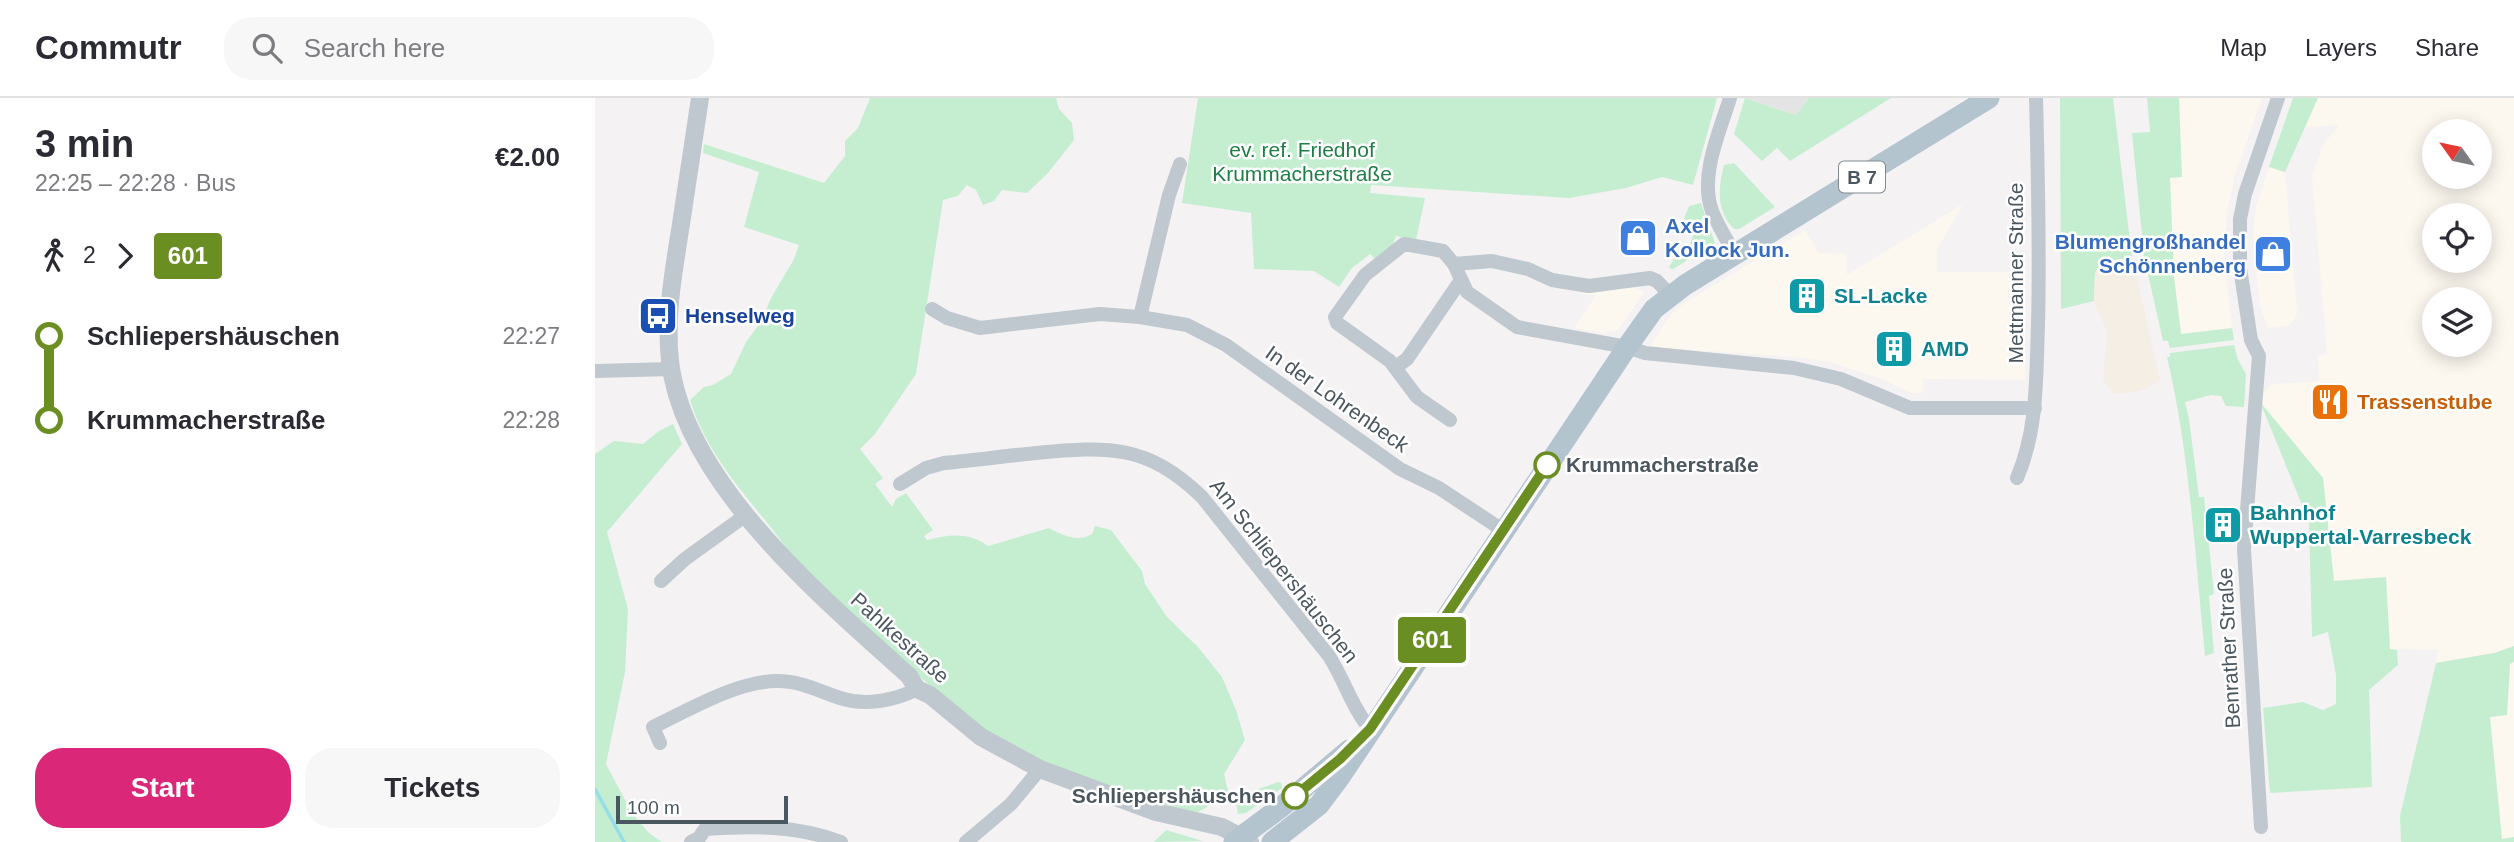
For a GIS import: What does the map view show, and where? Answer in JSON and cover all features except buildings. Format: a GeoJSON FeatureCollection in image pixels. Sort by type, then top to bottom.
{"type":"FeatureCollection","features":[{"type":"Feature","properties":{"kind":"main road","name":"B 7"},"geometry":{"type":"LineString","coordinates":[[1272,842],[1319,805],[1351,761],[1648,316],[1670,295],[1989,98]]}},
{"type":"Feature","properties":{"kind":"main road","name":"B 7"},"geometry":{"type":"LineString","coordinates":[[1242,840],[1340,759],[1370,729]]}},
{"type":"Feature","properties":{"kind":"street","name":"Pahlkestraße"},"geometry":{"type":"LineString","coordinates":[[700,98],[671,284],[669,340],[672,369],[686,418],[696,440],[746,515],[812,588],[909,676],[917,689],[930,695],[981,737],[1039,769],[1156,812],[1202,821],[1242,840]]}},
{"type":"Feature","properties":{"kind":"street"},"geometry":{"type":"LineString","coordinates":[[1730,98],[1710,166],[1709,185],[1712,211],[1735,255]]}},
{"type":"Feature","properties":{"kind":"street","name":"Mettmanner Straße"},"geometry":{"type":"LineString","coordinates":[[2017,478],[2029,447],[2035,408],[2040,246],[2036,98]]}},
{"type":"Feature","properties":{"kind":"street","name":"Benrather Straße"},"geometry":{"type":"LineString","coordinates":[[2261,827],[2245,549],[2259,356],[2251,340],[2239,243],[2245,194],[2278,98]]}},
{"type":"Feature","properties":{"kind":"street"},"geometry":{"type":"LineString","coordinates":[[1140,317],[1180,164]]}},
{"type":"Feature","properties":{"kind":"street"},"geometry":{"type":"LineString","coordinates":[[1450,419],[1417,397],[1390,360],[1337,323],[1335,317],[1365,275],[1404,244],[1443,251],[1454,264],[1468,294],[1517,327],[1627,347],[1645,353],[1794,368],[1841,379],[1910,408],[2035,408]]}},
{"type":"Feature","properties":{"kind":"street"},"geometry":{"type":"LineString","coordinates":[[1454,264],[1492,261],[1528,269],[1552,281],[1584,286],[1650,278],[1657,281],[1670,295]]}},
{"type":"Feature","properties":{"kind":"street"},"geometry":{"type":"LineString","coordinates":[[1396,367],[1407,359],[1461,280]]}},
{"type":"Feature","properties":{"kind":"street","name":"In der Lohrenbeck"},"geometry":{"type":"LineString","coordinates":[[932,309],[947,318],[980,328],[1100,314],[1140,317],[1187,326],[1226,345],[1400,469],[1439,488],[1504,531]]}},
{"type":"Feature","properties":{"kind":"street"},"geometry":{"type":"LineString","coordinates":[[595,371],[672,369]]}},
{"type":"Feature","properties":{"kind":"street","name":"Am Schliepershäuschen"},"geometry":{"type":"LineString","coordinates":[[900,484],[926,468],[944,463],[1089,448],[1132,453],[1167,468],[1202,497],[1329,656],[1349,691],[1360,718],[1370,729]]}},
{"type":"Feature","properties":{"kind":"street"},"geometry":{"type":"LineString","coordinates":[[661,581],[685,559],[746,515]]}},
{"type":"Feature","properties":{"kind":"street"},"geometry":{"type":"LineString","coordinates":[[660,743],[653,727],[735,690],[759,683],[778,681],[801,684],[843,699],[863,702],[889,699],[917,689]]}},
{"type":"Feature","properties":{"kind":"street"},"geometry":{"type":"LineString","coordinates":[[966,842],[1011,804],[1039,769]]}},
{"type":"Feature","properties":{"kind":"street"},"geometry":{"type":"LineString","coordinates":[[691,842],[699,838],[705,829],[760,826],[807,832],[841,842]]}},
{"type":"Feature","properties":{"kind":"shaded area"},"geometry":{"type":"Polygon","coordinates":[[[1745,98],[1809,98],[1797,115],[1745,98]]]}},
{"type":"Feature","properties":{"kind":"shaded area"},"geometry":{"type":"Polygon","coordinates":[[[2179,98],[2262,98],[2235,175],[2227,211],[2224,254],[2232,328],[2181,334],[2174,277],[2170,177],[2181,176],[2179,98]]]}},
{"type":"Feature","properties":{"kind":"shaded area"},"geometry":{"type":"Polygon","coordinates":[[[2318,98],[2514,98],[2514,646],[2494,653],[2436,663],[2438,650],[2390,649],[2386,578],[2334,581],[2323,478],[2260,402],[2266,389],[2273,384],[2319,381],[2318,355],[2327,354],[2312,176],[2323,145],[2339,125],[2303,127],[2318,98]]]}},
{"type":"Feature","properties":{"kind":"shaded area","name":"Blumengroßhandel Schönnenberg"},"geometry":{"type":"Polygon","coordinates":[[[2269,167],[2285,172],[2297,313],[2294,321],[2287,326],[2268,328],[2260,307],[2253,233],[2256,207],[2269,167]]]}},
{"type":"Feature","properties":{"kind":"shaded area"},"geometry":{"type":"Polygon","coordinates":[[[1963,204],[1937,249],[1937,272],[2025,272],[2025,380],[1923,379],[1923,393],[1912,393],[1879,378],[1829,362],[1795,357],[1649,347],[1671,315],[1683,304],[1805,230],[1819,253],[1846,254],[1847,275],[1963,204]]]}},
{"type":"Feature","properties":{"kind":"shaded area"},"geometry":{"type":"Polygon","coordinates":[[[1633,287],[1644,292],[1618,330],[1603,333],[1574,328],[1596,295],[1577,294],[1633,287]]]}},
{"type":"Feature","properties":{"kind":"shaded area"},"geometry":{"type":"Polygon","coordinates":[[[2514,662],[2514,837],[2502,840],[2490,717],[2507,715],[2510,663],[2514,662]]]}},
{"type":"Feature","properties":{"kind":"green space"},"geometry":{"type":"Polygon","coordinates":[[[870,98],[1056,98],[1059,109],[1072,123],[1074,140],[1048,173],[1027,193],[1002,190],[994,201],[983,205],[976,190],[967,185],[958,196],[943,200],[916,374],[875,434],[860,449],[883,478],[875,484],[892,507],[896,499],[906,493],[933,530],[924,536],[927,540],[966,536],[988,546],[1049,528],[1076,538],[1092,534],[1095,526],[1111,530],[1142,571],[1145,584],[1167,617],[1198,647],[1222,677],[1236,710],[1245,740],[1224,774],[1229,795],[1198,812],[1166,808],[1046,763],[972,724],[799,566],[724,468],[699,425],[690,400],[704,387],[713,385],[731,374],[746,342],[761,322],[799,245],[744,227],[759,172],[703,153],[704,144],[824,183],[845,156],[845,141],[858,128],[870,98]]]}},
{"type":"Feature","properties":{"kind":"green space","name":"ev. ref. Friedhof Krummacherstraße"},"geometry":{"type":"Polygon","coordinates":[[[1198,98],[1717,98],[1693,185],[1662,177],[1626,188],[1569,198],[1371,185],[1370,193],[1425,198],[1416,240],[1396,236],[1391,250],[1376,260],[1370,254],[1352,268],[1339,287],[1314,271],[1254,269],[1251,213],[1182,203],[1198,98]]]}},
{"type":"Feature","properties":{"kind":"green space"},"geometry":{"type":"Polygon","coordinates":[[[1745,98],[1796,115],[1809,98],[1891,98],[1790,161],[1777,148],[1762,161],[1734,134],[1745,98]]]}},
{"type":"Feature","properties":{"kind":"green space"},"geometry":{"type":"Polygon","coordinates":[[[2060,98],[2113,98],[2132,258],[2102,262],[2095,273],[2094,301],[2061,309],[2060,98]]]}},
{"type":"Feature","properties":{"kind":"green space"},"geometry":{"type":"Polygon","coordinates":[[[2147,98],[2179,98],[2182,177],[2170,178],[2174,277],[2181,334],[2232,328],[2234,340],[2170,348],[2168,341],[2163,341],[2144,256],[2132,133],[2150,132],[2147,98]]]}},
{"type":"Feature","properties":{"kind":"green space"},"geometry":{"type":"Polygon","coordinates":[[[2293,98],[2318,98],[2285,172],[2269,167],[2293,98]]]}},
{"type":"Feature","properties":{"kind":"green space"},"geometry":{"type":"Polygon","coordinates":[[[1734,163],[1775,207],[1739,229],[1734,229],[1728,222],[1720,199],[1724,165],[1734,163]]]}},
{"type":"Feature","properties":{"kind":"green space"},"geometry":{"type":"Polygon","coordinates":[[[1701,203],[1715,243],[1673,269],[1669,268],[1679,249],[1687,252],[1696,228],[1683,221],[1689,206],[1701,203]]]}},
{"type":"Feature","properties":{"kind":"green space"},"geometry":{"type":"Polygon","coordinates":[[[2234,345],[2246,374],[2244,407],[2226,406],[2221,396],[2211,395],[2185,402],[2199,497],[2204,497],[2214,594],[2209,596],[2214,653],[2205,656],[2186,468],[2167,357],[2170,357],[2170,353],[2234,345]]]}},
{"type":"Feature","properties":{"kind":"green space"},"geometry":{"type":"Polygon","coordinates":[[[2260,402],[2323,478],[2334,581],[2386,577],[2390,649],[2397,650],[2398,665],[2369,690],[2372,787],[2270,793],[2263,708],[2303,702],[2323,710],[2336,704],[2336,675],[2328,632],[2312,637],[2309,522],[2260,402]]]}},
{"type":"Feature","properties":{"kind":"green space"},"geometry":{"type":"Polygon","coordinates":[[[673,424],[682,444],[607,532],[628,609],[625,672],[606,764],[632,813],[649,833],[662,842],[595,842],[595,454],[614,441],[643,444],[673,424]]]}},
{"type":"Feature","properties":{"kind":"green space"},"geometry":{"type":"Polygon","coordinates":[[[2514,646],[2514,662],[2510,664],[2507,715],[2490,717],[2502,839],[2514,837],[2514,842],[2401,842],[2400,816],[2436,663],[2494,653],[2514,646]]]}},
{"type":"Feature","properties":{"kind":"green space"},"geometry":{"type":"Polygon","coordinates":[[[1278,782],[1282,788],[1246,813],[1238,814],[1236,802],[1240,796],[1278,782]]]}},
{"type":"Feature","properties":{"kind":"green space"},"geometry":{"type":"Polygon","coordinates":[[[1166,830],[1203,841],[1154,842],[1166,830]]]}},
{"type":"Feature","properties":{"kind":"sand"},"geometry":{"type":"Polygon","coordinates":[[[2132,258],[2160,379],[2139,391],[2114,394],[2103,380],[2107,332],[2094,301],[2095,273],[2102,262],[2132,258]]]}},
{"type":"Feature","properties":{"kind":"waterway"},"geometry":{"type":"LineString","coordinates":[[595,789],[624,842]]}},
{"type":"Feature","properties":{"kind":"bus line","name":"601"},"geometry":{"type":"LineString","coordinates":[[1295,796],[1340,759],[1370,729],[1547,465]]}},
{"type":"Feature","properties":{"kind":"place","name":"Axel Kollock Jun."},"geometry":{"type":"Point","coordinates":[1638,238]}},
{"type":"Feature","properties":{"kind":"place","name":"Blumengroßhandel Schönnenberg"},"geometry":{"type":"Point","coordinates":[2273,254]}},
{"type":"Feature","properties":{"kind":"place","name":"SL-Lacke"},"geometry":{"type":"Point","coordinates":[1807,296]}},
{"type":"Feature","properties":{"kind":"place","name":"Henselweg"},"geometry":{"type":"Point","coordinates":[658,316]}},
{"type":"Feature","properties":{"kind":"place","name":"AMD"},"geometry":{"type":"Point","coordinates":[1894,349]}},
{"type":"Feature","properties":{"kind":"place","name":"Trassenstube"},"geometry":{"type":"Point","coordinates":[2330,402]}},
{"type":"Feature","properties":{"kind":"place","name":"Krummacherstraße"},"geometry":{"type":"Point","coordinates":[1547,465]}},
{"type":"Feature","properties":{"kind":"place","name":"Bahnhof Wuppertal-Varresbeck"},"geometry":{"type":"Point","coordinates":[2223,525]}},
{"type":"Feature","properties":{"kind":"place","name":"Schliepershäuschen"},"geometry":{"type":"Point","coordinates":[1295,796]}}]}
